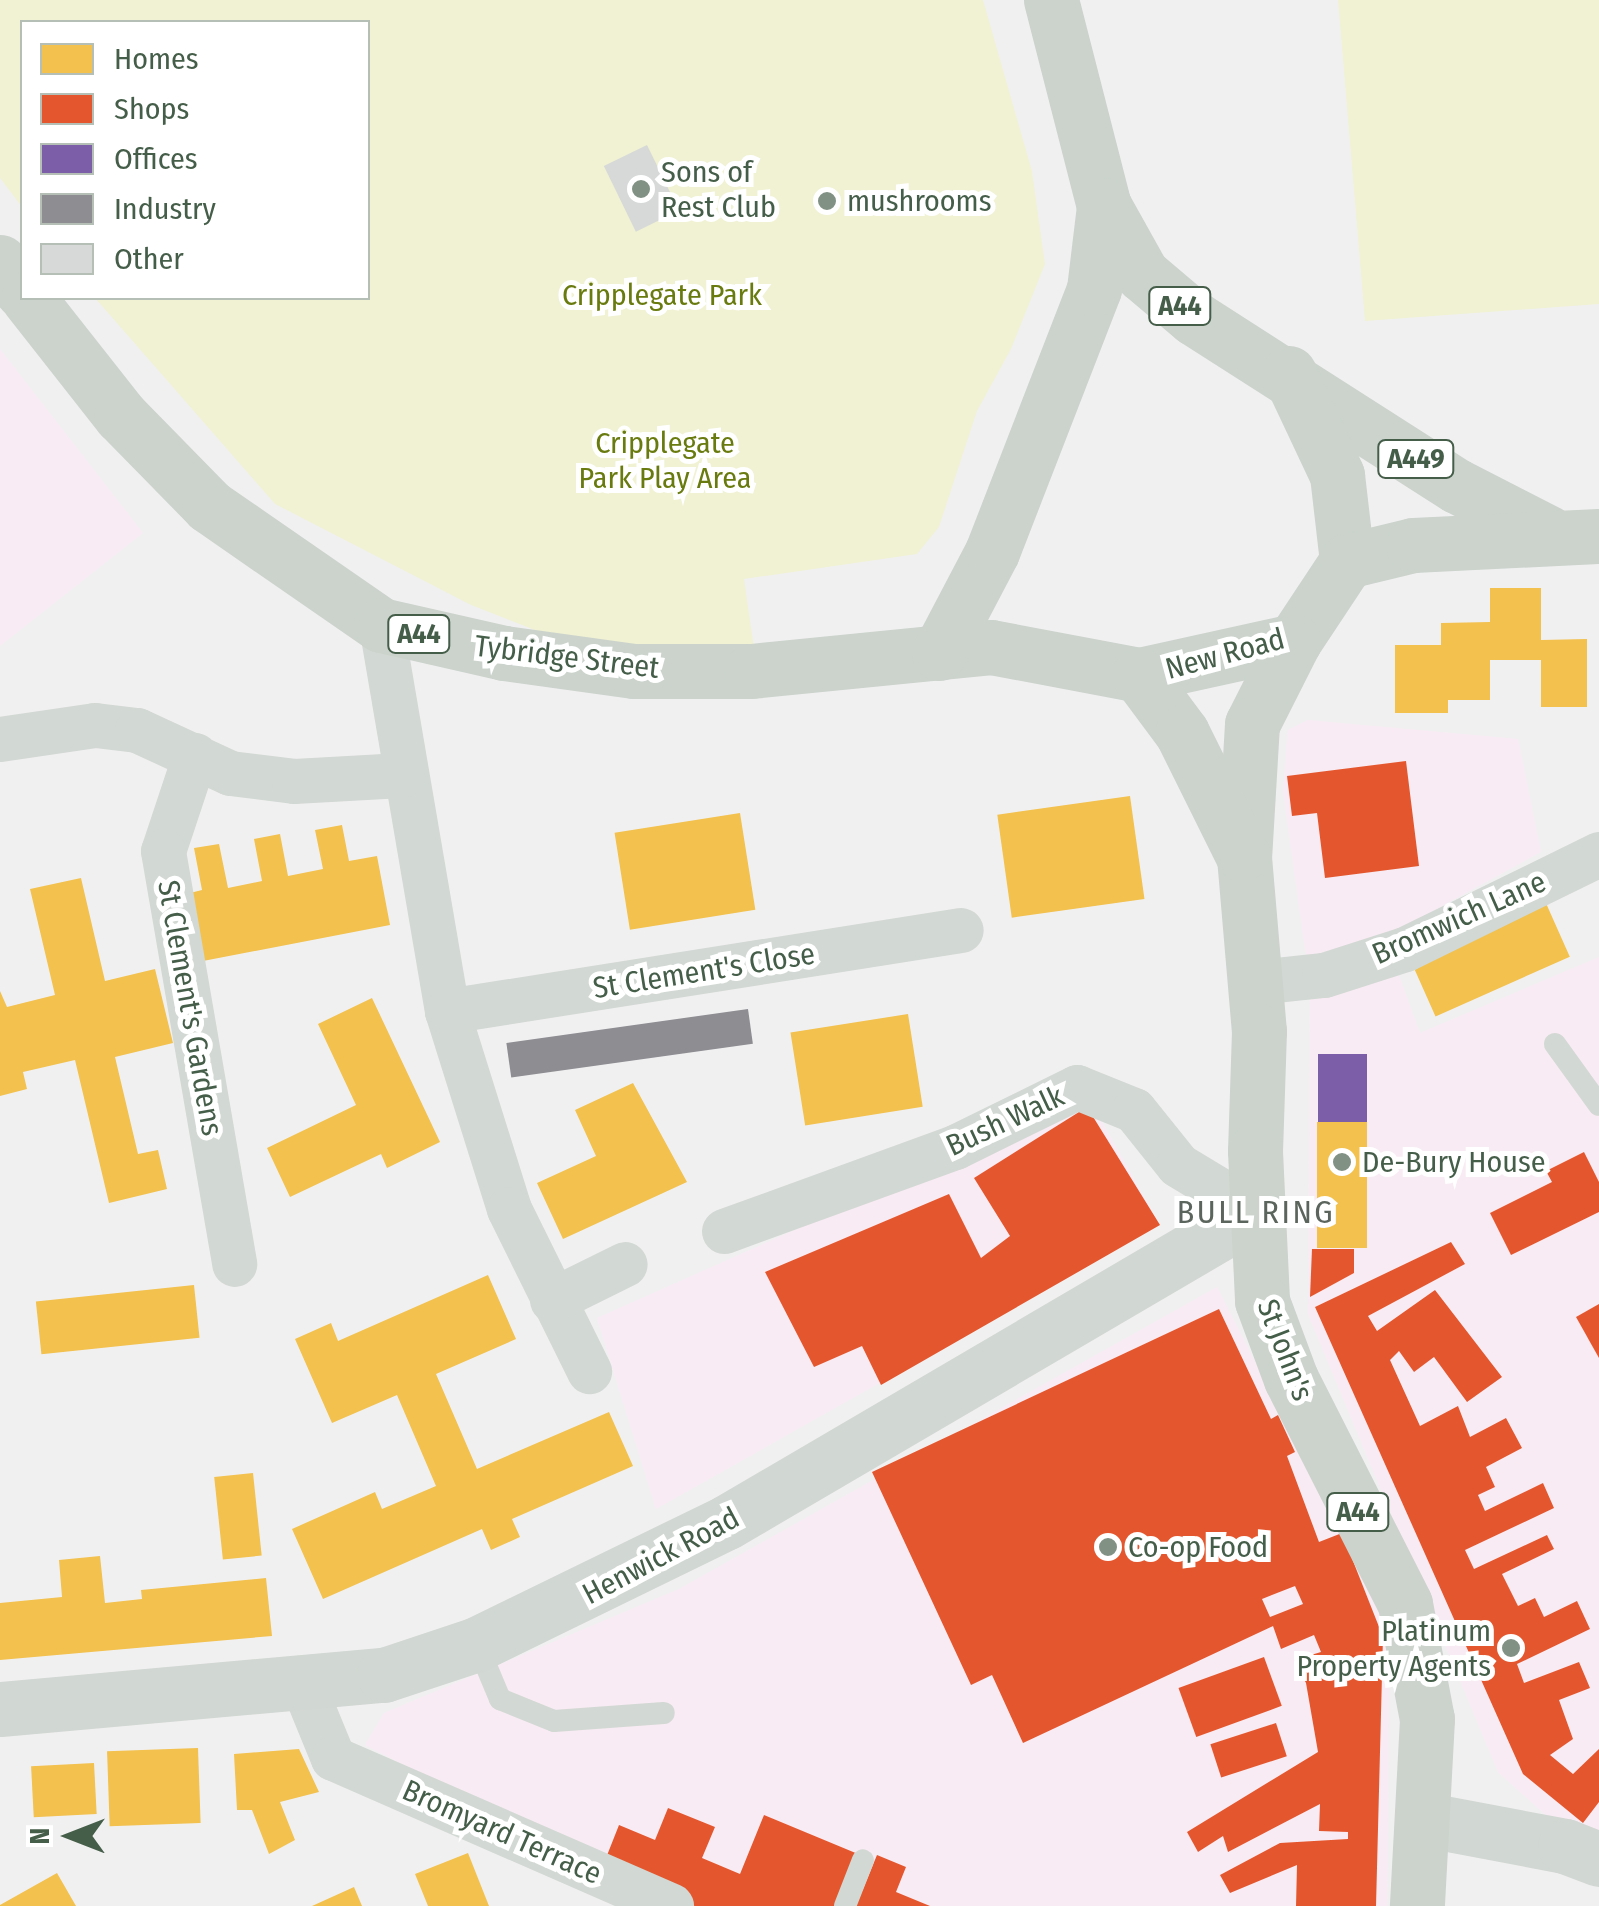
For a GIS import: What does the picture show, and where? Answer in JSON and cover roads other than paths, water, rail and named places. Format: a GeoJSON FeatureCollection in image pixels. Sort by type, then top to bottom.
{"type":"FeatureCollection","features":[{"type":"Feature","properties":{"kind":"main road","name":"A44"},"geometry":{"type":"LineString","coordinates":[[1051,0],[1104,206],[1142,274],[1194,318],[1289,373]]}},
{"type":"Feature","properties":{"kind":"main road","name":"A44"},"geometry":{"type":"LineString","coordinates":[[939,653],[992,552],[1094,288],[1104,206]]}},
{"type":"Feature","properties":{"kind":"main road"},"geometry":{"type":"LineString","coordinates":[[0,262],[20,287]]}},
{"type":"Feature","properties":{"kind":"main road","name":"Tybridge Street"},"geometry":{"type":"LineString","coordinates":[[30,300],[121,416],[209,506],[382,625],[504,653],[634,671],[750,671],[939,653]]}},
{"type":"Feature","properties":{"kind":"main road","name":"A449"},"geometry":{"type":"LineString","coordinates":[[1289,373],[1457,486],[1574,535]]}},
{"type":"Feature","properties":{"kind":"main road"},"geometry":{"type":"LineString","coordinates":[[1289,373],[1338,475],[1346,561]]}},
{"type":"Feature","properties":{"kind":"main road","name":"A449"},"geometry":{"type":"LineString","coordinates":[[1346,561],[1413,544],[1574,535]]}},
{"type":"Feature","properties":{"kind":"main road","name":"New Road"},"geometry":{"type":"LineString","coordinates":[[939,653],[1026,649],[1138,675],[1294,641],[1346,561]]}},
{"type":"Feature","properties":{"kind":"main road","name":"St John's"},"geometry":{"type":"LineString","coordinates":[[1294,641],[1252,724],[1244,856],[1257,982],[1256,1212],[1262,1300],[1285,1364],[1405,1604],[1427,1720],[1422,1820]]}},
{"type":"Feature","properties":{"kind":"main road","name":"St John's"},"geometry":{"type":"LineString","coordinates":[[1138,675],[1182,733],[1244,856]]}},
{"type":"Feature","properties":{"kind":"main road","name":"Henwick Road"},"geometry":{"type":"LineString","coordinates":[[0,1709],[384,1675],[477,1644],[727,1522],[1256,1212]]}},
{"type":"Feature","properties":{"kind":"main road","name":"A44"},"geometry":{"type":"LineString","coordinates":[[1417,1906],[1422,1820]]}},
{"type":"Feature","properties":{"kind":"main road"},"geometry":{"type":"LineString","coordinates":[[1422,1820],[1565,1846],[1599,1859]]}},
{"type":"Feature","properties":{"kind":"street"},"geometry":{"type":"LineString","coordinates":[[382,625],[399,708],[402,774],[447,1011],[509,1209],[589,1371]]}},
{"type":"Feature","properties":{"kind":"street"},"geometry":{"type":"LineString","coordinates":[[0,739],[95,725],[136,730],[230,773],[294,781],[402,774]]}},
{"type":"Feature","properties":{"kind":"street","name":"St Clement's Gardens"},"geometry":{"type":"LineString","coordinates":[[195,755],[163,851],[234,1264]]}},
{"type":"Feature","properties":{"kind":"street","name":"Bromwich Lane"},"geometry":{"type":"LineString","coordinates":[[1257,982],[1324,974],[1405,949],[1599,854]]}},
{"type":"Feature","properties":{"kind":"street","name":"St Clement's Close"},"geometry":{"type":"LineString","coordinates":[[447,1011],[961,930]]}},
{"type":"Feature","properties":{"kind":"street","name":"Bush Walk"},"geometry":{"type":"LineString","coordinates":[[724,1231],[955,1147],[1077,1087],[1134,1110],[1178,1165],[1256,1212]]}},
{"type":"Feature","properties":{"kind":"street"},"geometry":{"type":"LineString","coordinates":[[552,1300],[626,1264]]}},
{"type":"Feature","properties":{"kind":"street","name":"Bromyard Terrace"},"geometry":{"type":"LineString","coordinates":[[303,1685],[334,1758],[671,1906]]}},
{"type":"Feature","properties":{"kind":"lane"},"geometry":{"type":"LineString","coordinates":[[1555,1044],[1599,1105]]}},
{"type":"Feature","properties":{"kind":"lane"},"geometry":{"type":"LineString","coordinates":[[477,1644],[500,1699],[554,1721],[664,1713]]}},
{"type":"Feature","properties":{"kind":"lane"},"geometry":{"type":"LineString","coordinates":[[845,1906],[863,1860]]}},
{"type":"Feature","properties":{"kind":"place","name":"Sons of Rest Club"},"geometry":{"type":"Point","coordinates":[641,189]}},
{"type":"Feature","properties":{"kind":"place","name":"mushrooms"},"geometry":{"type":"Point","coordinates":[827,201]}},
{"type":"Feature","properties":{"kind":"place","name":"De-Bury House"},"geometry":{"type":"Point","coordinates":[1342,1162]}},
{"type":"Feature","properties":{"kind":"place","name":"Co-op Food"},"geometry":{"type":"Point","coordinates":[1108,1547]}},
{"type":"Feature","properties":{"kind":"place","name":"Platinum Property Agents"},"geometry":{"type":"Point","coordinates":[1511,1648]}},
{"type":"Feature","properties":{"kind":"district","name":"BULL RING"},"geometry":{"type":"Point","coordinates":[1256,1212]}},
{"type":"Feature","properties":{"kind":"park label","name":"Cripplegate Park"},"geometry":{"type":"Point","coordinates":[662,295]}},
{"type":"Feature","properties":{"kind":"park label","name":"Cripplegate Park Play Area"},"geometry":{"type":"Point","coordinates":[665,460]}}]}
